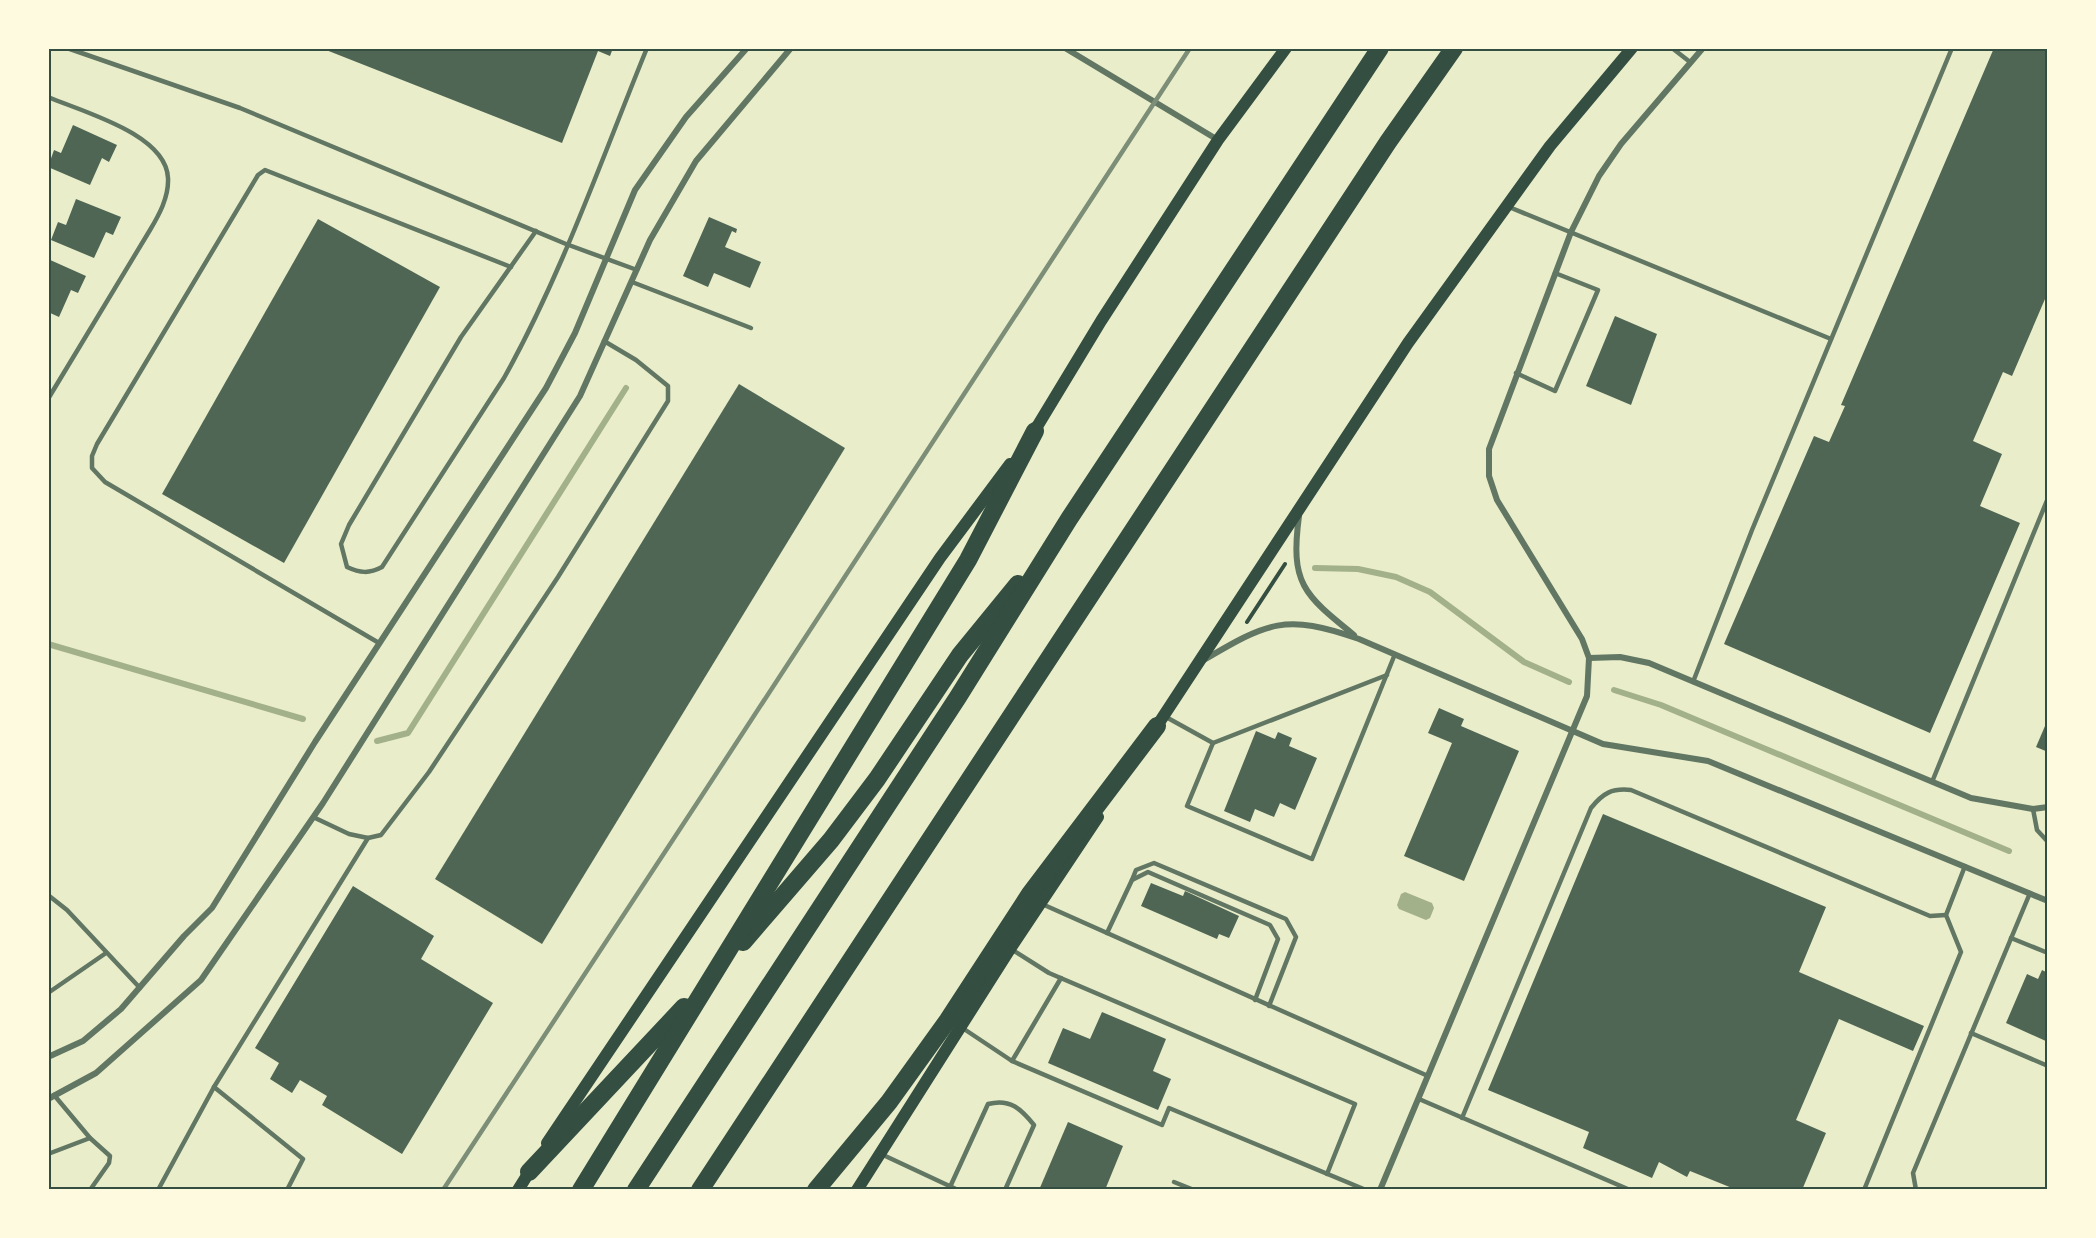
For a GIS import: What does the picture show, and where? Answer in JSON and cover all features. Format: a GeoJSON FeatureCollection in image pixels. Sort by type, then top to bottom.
{"type":"FeatureCollection","features":[{"type":"Feature","properties":{"kind":"highway"},"geometry":{"type":"LineString","coordinates":[[636,1190],[958,697],[1070,519],[1380,48]]}},
{"type":"Feature","properties":{"kind":"highway"},"geometry":{"type":"LineString","coordinates":[[700,1190],[1375,161],[1454,48]]}},
{"type":"Feature","properties":{"kind":"highway"},"geometry":{"type":"LineString","coordinates":[[581,1190],[968,560],[1035,431]]}},
{"type":"Feature","properties":{"kind":"highway"},"geometry":{"type":"LineString","coordinates":[[529,1172],[768,915],[831,840],[884,769],[960,655],[1070,519]]}},
{"type":"Feature","properties":{"kind":"highway"},"geometry":{"type":"LineString","coordinates":[[816,1190],[889,1102],[948,1020],[1030,894],[1160,721]]}},
{"type":"Feature","properties":{"kind":"main road"},"geometry":{"type":"LineString","coordinates":[[518,1190],[940,558],[1035,431],[1101,321],[1218,140],[1286,48]]}},
{"type":"Feature","properties":{"kind":"main road"},"geometry":{"type":"LineString","coordinates":[[857,1190],[1010,949],[1042,904],[1408,343],[1550,146],[1632,48]]}},
{"type":"Feature","properties":{"kind":"street"},"geometry":{"type":"LineString","coordinates":[[48,1057],[83,1041],[121,1009],[184,936],[212,908],[379,643],[546,388],[575,333],[635,190],[686,117],[747,48]]}},
{"type":"Feature","properties":{"kind":"street"},"geometry":{"type":"LineString","coordinates":[[51,1097],[96,1073],[201,980],[313,817],[580,396],[650,240],[696,161],[791,48]]}},
{"type":"Feature","properties":{"kind":"street"},"geometry":{"type":"LineString","coordinates":[[1065,48],[1218,140]]}},
{"type":"Feature","properties":{"kind":"street"},"geometry":{"type":"LineString","coordinates":[[1380,1190],[1574,732],[1587,696],[1589,658],[1572,620],[1497,500],[1490,476],[1489,449],[1571,232],[1599,176],[1615,152],[1702,48]]}},
{"type":"Feature","properties":{"kind":"street"},"geometry":{"type":"LineString","coordinates":[[1300,506],[1295,550],[1303,585],[1312,600],[1359,639]]}},
{"type":"Feature","properties":{"kind":"street"},"geometry":{"type":"LineString","coordinates":[[1197,665],[1237,640],[1265,628],[1290,623],[1318,625],[1395,654],[1603,744],[1626,750],[1681,755],[1708,761],[2048,901]]}},
{"type":"Feature","properties":{"kind":"street"},"geometry":{"type":"LineString","coordinates":[[1589,658],[1620,657],[1639,661],[1932,782],[1989,803],[2033,809],[2048,807]]}},
{"type":"Feature","properties":{"kind":"lane"},"geometry":{"type":"LineString","coordinates":[[67,48],[240,108],[566,244],[637,270]]}},
{"type":"Feature","properties":{"kind":"lane"},"geometry":{"type":"LineString","coordinates":[[536,231],[461,337],[349,525],[341,544],[347,567],[358,572],[372,573],[382,567],[504,378],[520,349],[566,244],[647,48]]}},
{"type":"Feature","properties":{"kind":"lane"},"geometry":{"type":"LineString","coordinates":[[1672,48],[1690,62]]}},
{"type":"Feature","properties":{"kind":"lane"},"geometry":{"type":"LineString","coordinates":[[1693,682],[1831,339],[1952,48]]}},
{"type":"Feature","properties":{"kind":"lane"},"geometry":{"type":"LineString","coordinates":[[48,97],[142,138],[161,156],[168,178],[163,206],[150,230],[48,399]]}},
{"type":"Feature","properties":{"kind":"lane"},"geometry":{"type":"LineString","coordinates":[[379,643],[105,482],[92,468],[92,456],[258,174],[266,170],[511,267]]}},
{"type":"Feature","properties":{"kind":"lane"},"geometry":{"type":"LineString","coordinates":[[1507,206],[1831,339]]}},
{"type":"Feature","properties":{"kind":"lane"},"geometry":{"type":"LineString","coordinates":[[1516,374],[1555,391],[1598,290],[1556,273]]}},
{"type":"Feature","properties":{"kind":"lane"},"geometry":{"type":"LineString","coordinates":[[632,282],[751,328]]}},
{"type":"Feature","properties":{"kind":"lane"},"geometry":{"type":"LineString","coordinates":[[313,817],[330,827],[368,838],[381,835],[429,772],[558,577],[668,401],[668,386],[636,360],[604,340]]}},
{"type":"Feature","properties":{"kind":"lane"},"geometry":{"type":"LineString","coordinates":[[1932,782],[2048,498]]}},
{"type":"Feature","properties":{"kind":"lane"},"geometry":{"type":"LineString","coordinates":[[1213,743],[1187,806],[1312,859],[1395,654]]}},
{"type":"Feature","properties":{"kind":"lane"},"geometry":{"type":"LineString","coordinates":[[1160,721],[1213,743],[1387,675]]}},
{"type":"Feature","properties":{"kind":"lane"},"geometry":{"type":"LineString","coordinates":[[1462,1118],[1591,808],[1603,794],[1610,790],[1631,790],[1930,916],[1946,915]]}},
{"type":"Feature","properties":{"kind":"lane"},"geometry":{"type":"LineString","coordinates":[[2033,809],[2037,830],[2048,842]]}},
{"type":"Feature","properties":{"kind":"lane"},"geometry":{"type":"LineString","coordinates":[[158,1190],[214,1087],[368,838]]}},
{"type":"Feature","properties":{"kind":"lane"},"geometry":{"type":"LineString","coordinates":[[1107,933],[1136,870],[1154,862],[1287,919],[1296,937],[1269,1006]]}},
{"type":"Feature","properties":{"kind":"lane"},"geometry":{"type":"LineString","coordinates":[[1864,1190],[1960,952],[1946,915],[1965,866]]}},
{"type":"Feature","properties":{"kind":"lane"},"geometry":{"type":"LineString","coordinates":[[1132,880],[1148,872],[1270,925],[1278,939],[1255,1000]]}},
{"type":"Feature","properties":{"kind":"lane"},"geometry":{"type":"LineString","coordinates":[[1916,1190],[1913,1173],[2030,893]]}},
{"type":"Feature","properties":{"kind":"lane"},"geometry":{"type":"LineString","coordinates":[[48,895],[67,910],[140,988]]}},
{"type":"Feature","properties":{"kind":"lane"},"geometry":{"type":"LineString","coordinates":[[1042,904],[1428,1076]]}},
{"type":"Feature","properties":{"kind":"lane"},"geometry":{"type":"LineString","coordinates":[[2011,938],[2048,953]]}},
{"type":"Feature","properties":{"kind":"lane"},"geometry":{"type":"LineString","coordinates":[[1010,949],[1060,978],[1355,1104],[1327,1174]]}},
{"type":"Feature","properties":{"kind":"lane"},"geometry":{"type":"LineString","coordinates":[[48,993],[106,953]]}},
{"type":"Feature","properties":{"kind":"lane"},"geometry":{"type":"LineString","coordinates":[[1012,1061],[1060,978]]}},
{"type":"Feature","properties":{"kind":"lane"},"geometry":{"type":"LineString","coordinates":[[961,1027],[1012,1061],[1162,1125],[1169,1108],[1366,1190]]}},
{"type":"Feature","properties":{"kind":"lane"},"geometry":{"type":"LineString","coordinates":[[1971,1033],[2048,1066]]}},
{"type":"Feature","properties":{"kind":"lane"},"geometry":{"type":"LineString","coordinates":[[214,1087],[303,1159],[287,1190]]}},
{"type":"Feature","properties":{"kind":"lane"},"geometry":{"type":"LineString","coordinates":[[51,1097],[110,1156],[109,1163],[90,1190]]}},
{"type":"Feature","properties":{"kind":"lane"},"geometry":{"type":"LineString","coordinates":[[1419,1099],[1630,1190]]}},
{"type":"Feature","properties":{"kind":"lane"},"geometry":{"type":"LineString","coordinates":[[950,1186],[988,1104],[1000,1101],[1020,1108],[1034,1125],[1005,1190]]}},
{"type":"Feature","properties":{"kind":"lane"},"geometry":{"type":"LineString","coordinates":[[48,1154],[90,1138]]}},
{"type":"Feature","properties":{"kind":"lane"},"geometry":{"type":"LineString","coordinates":[[880,1153],[958,1190]]}},
{"type":"Feature","properties":{"kind":"lane"},"geometry":{"type":"LineString","coordinates":[[1174,1182],[1194,1190]]}},
{"type":"Feature","properties":{"kind":"path"},"geometry":{"type":"LineString","coordinates":[[1247,622],[1286,563]]}},
{"type":"Feature","properties":{"kind":"shaded area"},"geometry":{"type":"Polygon","coordinates":[[[1405,892],[1432,903],[1434,908],[1430,918],[1426,920],[1399,909],[1397,905],[1401,894],[1405,892]]]}},
{"type":"Feature","properties":{"kind":"building"},"geometry":{"type":"Polygon","coordinates":[[[321,48],[613,48],[610,56],[598,51],[562,143],[321,48]]]}},
{"type":"Feature","properties":{"kind":"building"},"geometry":{"type":"Polygon","coordinates":[[[1994,48],[2048,48],[2048,292],[2012,376],[2003,372],[1973,441],[2002,454],[1980,506],[2020,523],[1930,733],[1724,644],[1814,436],[1829,442],[1845,406],[1841,405],[1994,48]]]}},
{"type":"Feature","properties":{"kind":"building"},"geometry":{"type":"Polygon","coordinates":[[[73,125],[117,145],[109,162],[102,158],[90,185],[48,167],[54,150],[61,153],[73,125]]]}},
{"type":"Feature","properties":{"kind":"building"},"geometry":{"type":"Polygon","coordinates":[[[76,199],[121,217],[113,235],[106,232],[94,258],[51,240],[58,222],[66,225],[76,199]]]}},
{"type":"Feature","properties":{"kind":"building"},"geometry":{"type":"Polygon","coordinates":[[[709,217],[737,229],[736,233],[732,231],[725,247],[761,262],[750,288],[714,273],[708,287],[683,276],[709,217]]]}},
{"type":"Feature","properties":{"kind":"building"},"geometry":{"type":"Polygon","coordinates":[[[318,219],[440,287],[284,563],[162,494],[318,219]]]}},
{"type":"Feature","properties":{"kind":"building"},"geometry":{"type":"Polygon","coordinates":[[[48,259],[86,276],[78,293],[71,290],[59,317],[48,312],[48,259]]]}},
{"type":"Feature","properties":{"kind":"building"},"geometry":{"type":"Polygon","coordinates":[[[1615,316],[1657,334],[1631,405],[1586,386],[1615,316]]]}},
{"type":"Feature","properties":{"kind":"building"},"geometry":{"type":"Polygon","coordinates":[[[739,384],[845,448],[542,944],[435,879],[739,384]]]}},
{"type":"Feature","properties":{"kind":"building"},"geometry":{"type":"Polygon","coordinates":[[[1439,708],[1464,719],[1461,726],[1519,751],[1464,881],[1404,856],[1452,743],[1428,733],[1439,708]]]}},
{"type":"Feature","properties":{"kind":"building"},"geometry":{"type":"Polygon","coordinates":[[[2048,719],[2048,752],[2036,747],[2048,719]]]}},
{"type":"Feature","properties":{"kind":"building"},"geometry":{"type":"Polygon","coordinates":[[[1256,731],[1275,739],[1278,732],[1292,738],[1289,746],[1317,758],[1295,810],[1280,803],[1274,817],[1255,809],[1250,822],[1224,811],[1256,731]]]}},
{"type":"Feature","properties":{"kind":"building"},"geometry":{"type":"Polygon","coordinates":[[[1603,814],[1826,907],[1799,972],[1924,1026],[1913,1051],[1839,1019],[1796,1120],[1826,1133],[1802,1190],[1737,1190],[1690,1171],[1687,1177],[1659,1162],[1652,1178],[1583,1148],[1589,1132],[1488,1090],[1603,814]]]}},
{"type":"Feature","properties":{"kind":"building"},"geometry":{"type":"Polygon","coordinates":[[[1151,883],[1183,896],[1185,891],[1239,916],[1229,938],[1219,934],[1217,939],[1141,906],[1151,883]]]}},
{"type":"Feature","properties":{"kind":"building"},"geometry":{"type":"Polygon","coordinates":[[[353,886],[434,936],[421,959],[493,1003],[402,1154],[322,1105],[327,1096],[300,1080],[292,1093],[270,1079],[279,1063],[255,1048],[353,886]]]}},
{"type":"Feature","properties":{"kind":"building"},"geometry":{"type":"Polygon","coordinates":[[[2042,970],[2048,973],[2048,1042],[2006,1023],[2027,974],[2038,979],[2042,970]]]}},
{"type":"Feature","properties":{"kind":"building"},"geometry":{"type":"Polygon","coordinates":[[[1102,1012],[1166,1039],[1153,1071],[1171,1079],[1158,1110],[1048,1063],[1063,1028],[1090,1039],[1102,1012]]]}},
{"type":"Feature","properties":{"kind":"building"},"geometry":{"type":"Polygon","coordinates":[[[1068,1122],[1123,1146],[1105,1190],[1039,1190],[1068,1122]]]}},
{"type":"Feature","properties":{"kind":"waterway"},"geometry":{"type":"LineString","coordinates":[[377,741],[408,733],[626,388]]}},
{"type":"Feature","properties":{"kind":"waterway"},"geometry":{"type":"LineString","coordinates":[[1315,568],[1358,569],[1396,577],[1430,592],[1524,662],[1569,682]]}},
{"type":"Feature","properties":{"kind":"waterway"},"geometry":{"type":"LineString","coordinates":[[48,644],[303,719]]}},
{"type":"Feature","properties":{"kind":"waterway"},"geometry":{"type":"LineString","coordinates":[[1614,690],[1661,705],[2009,851]]}},
{"type":"Feature","properties":{"kind":"railway"},"geometry":{"type":"LineString","coordinates":[[443,1190],[1190,48]]}}]}
